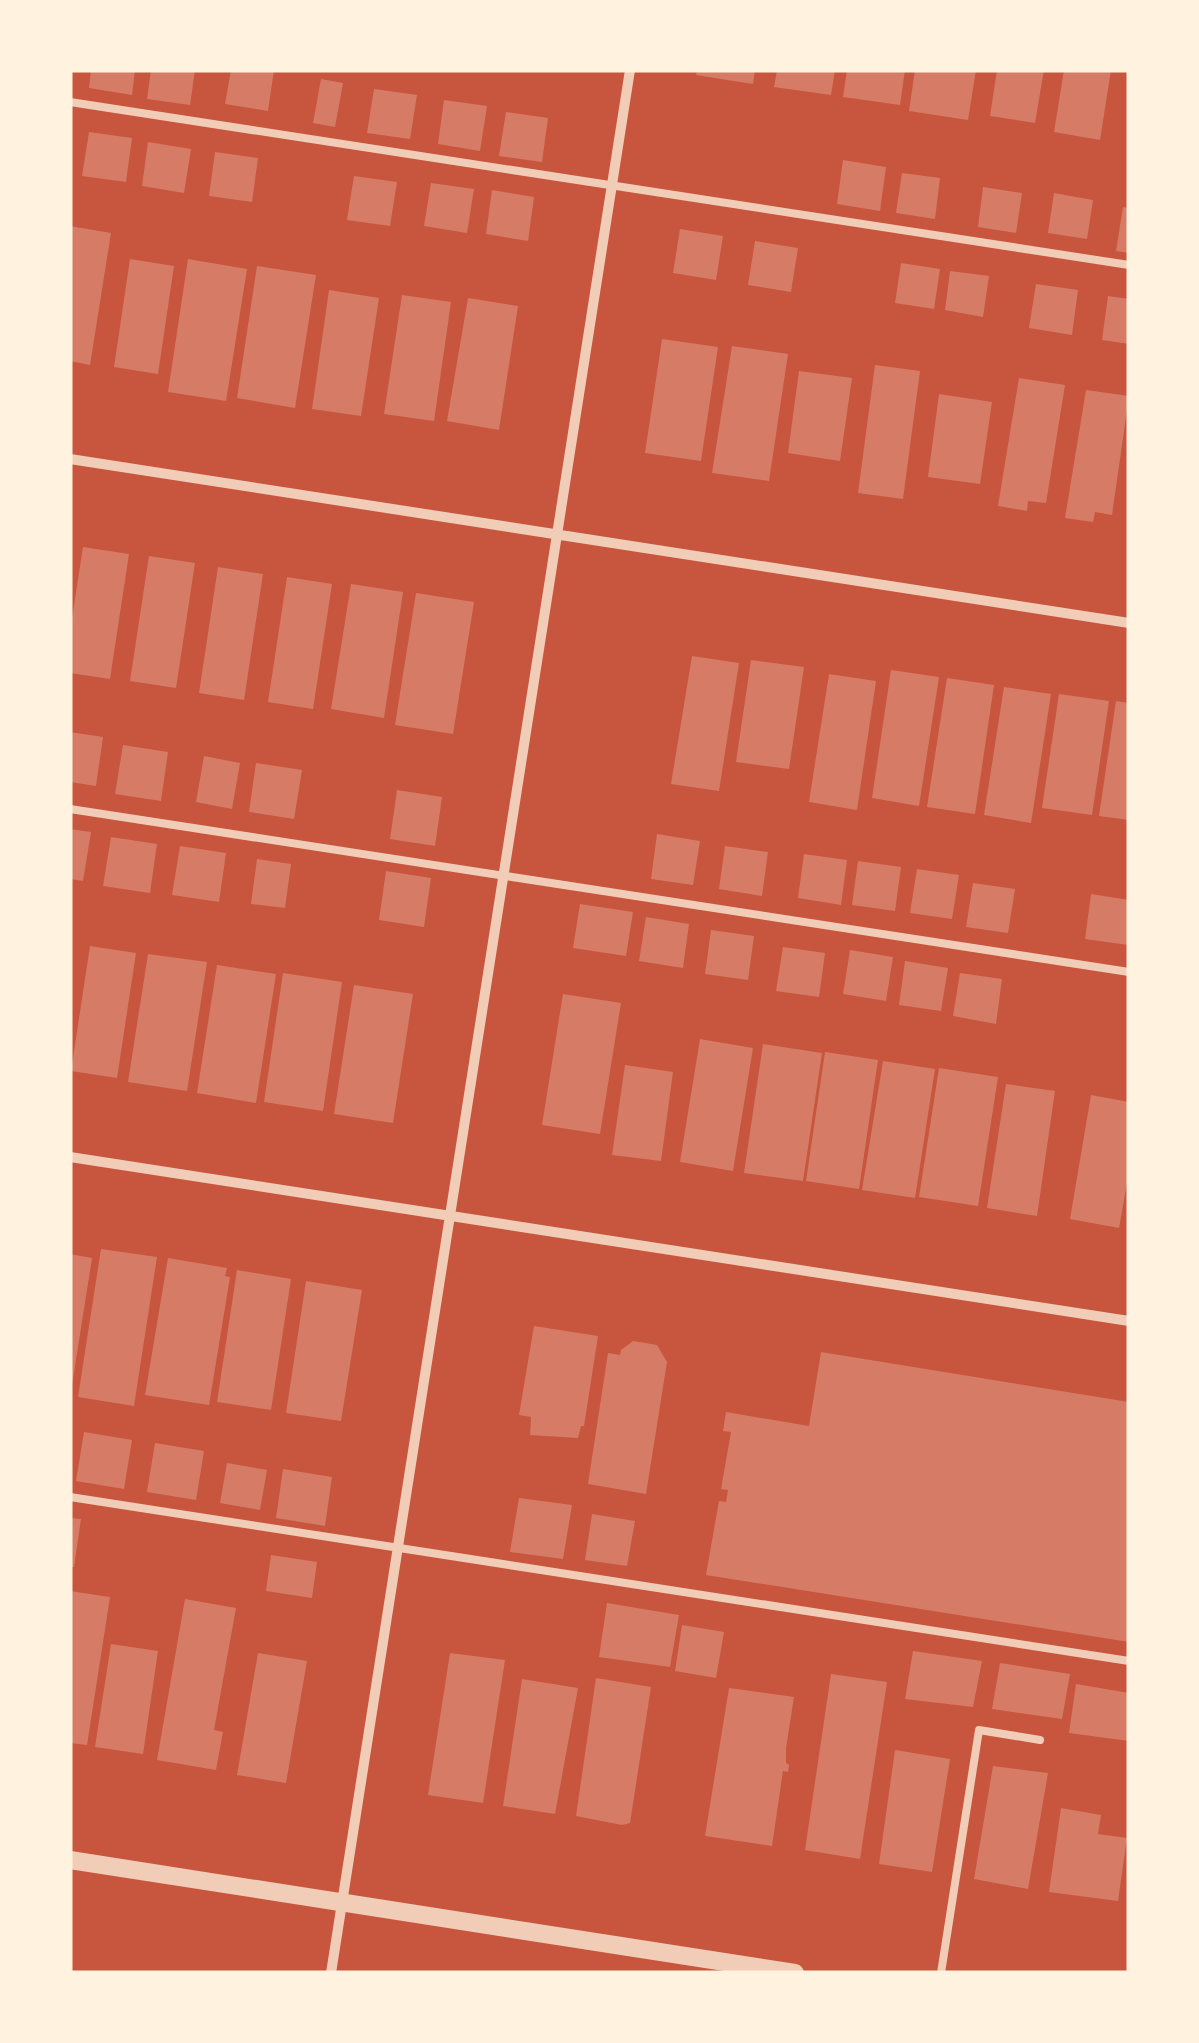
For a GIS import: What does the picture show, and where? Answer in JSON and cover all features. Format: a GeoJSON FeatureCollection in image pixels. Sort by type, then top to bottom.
{"type":"FeatureCollection","features":[{"type":"Feature","properties":{"kind":"street"},"geometry":{"type":"LineString","coordinates":[[332,1973],[630,70]]}},
{"type":"Feature","properties":{"kind":"street"},"geometry":{"type":"LineString","coordinates":[[70,459],[1129,623]]}},
{"type":"Feature","properties":{"kind":"street"},"geometry":{"type":"LineString","coordinates":[[70,1157],[1129,1322]]}},
{"type":"Feature","properties":{"kind":"street"},"geometry":{"type":"LineString","coordinates":[[70,1860],[795,1973]]}},
{"type":"Feature","properties":{"kind":"lane"},"geometry":{"type":"LineString","coordinates":[[70,102],[1129,266]]}},
{"type":"Feature","properties":{"kind":"lane"},"geometry":{"type":"LineString","coordinates":[[70,809],[1129,972]]}},
{"type":"Feature","properties":{"kind":"lane"},"geometry":{"type":"LineString","coordinates":[[70,1498],[1129,1661]]}},
{"type":"Feature","properties":{"kind":"lane"},"geometry":{"type":"LineString","coordinates":[[941,1973],[978,1730],[1040,1740]]}},
{"type":"Feature","properties":{"kind":"building"},"geometry":{"type":"Polygon","coordinates":[[[91,70],[135,70],[132,95],[89,88],[91,70]]]}},
{"type":"Feature","properties":{"kind":"building"},"geometry":{"type":"Polygon","coordinates":[[[151,70],[195,70],[190,105],[147,99],[151,70]]]}},
{"type":"Feature","properties":{"kind":"building"},"geometry":{"type":"Polygon","coordinates":[[[231,70],[274,70],[268,111],[225,104],[231,70]]]}},
{"type":"Feature","properties":{"kind":"building"},"geometry":{"type":"Polygon","coordinates":[[[697,70],[755,70],[753,84],[696,75],[697,70]]]}},
{"type":"Feature","properties":{"kind":"building"},"geometry":{"type":"Polygon","coordinates":[[[777,70],[835,70],[831,95],[774,87],[777,70]]]}},
{"type":"Feature","properties":{"kind":"building"},"geometry":{"type":"Polygon","coordinates":[[[847,70],[905,70],[900,105],[843,97],[847,70]]]}},
{"type":"Feature","properties":{"kind":"building"},"geometry":{"type":"Polygon","coordinates":[[[915,70],[976,70],[968,120],[909,111],[915,70]]]}},
{"type":"Feature","properties":{"kind":"building"},"geometry":{"type":"Polygon","coordinates":[[[997,70],[1044,70],[1035,123],[990,116],[997,70]]]}},
{"type":"Feature","properties":{"kind":"building"},"geometry":{"type":"Polygon","coordinates":[[[1064,70],[1111,70],[1100,140],[1054,132],[1064,70]]]}},
{"type":"Feature","properties":{"kind":"building"},"geometry":{"type":"Polygon","coordinates":[[[321,79],[343,83],[335,127],[313,123],[321,79]]]}},
{"type":"Feature","properties":{"kind":"building"},"geometry":{"type":"Polygon","coordinates":[[[374,89],[417,95],[410,139],[367,133],[374,89]]]}},
{"type":"Feature","properties":{"kind":"building"},"geometry":{"type":"Polygon","coordinates":[[[444,100],[487,106],[480,151],[438,144],[444,100]]]}},
{"type":"Feature","properties":{"kind":"building"},"geometry":{"type":"Polygon","coordinates":[[[506,112],[548,118],[542,162],[499,156],[506,112]]]}},
{"type":"Feature","properties":{"kind":"building"},"geometry":{"type":"Polygon","coordinates":[[[89,132],[132,138],[126,182],[82,176],[89,132]]]}},
{"type":"Feature","properties":{"kind":"building"},"geometry":{"type":"Polygon","coordinates":[[[148,142],[191,149],[184,193],[142,186],[148,142]]]}},
{"type":"Feature","properties":{"kind":"building"},"geometry":{"type":"Polygon","coordinates":[[[215,152],[258,158],[252,202],[209,196],[215,152]]]}},
{"type":"Feature","properties":{"kind":"building"},"geometry":{"type":"Polygon","coordinates":[[[843,160],[886,167],[880,211],[837,204],[843,160]]]}},
{"type":"Feature","properties":{"kind":"building"},"geometry":{"type":"Polygon","coordinates":[[[902,173],[940,178],[935,219],[896,213],[902,173]]]}},
{"type":"Feature","properties":{"kind":"building"},"geometry":{"type":"Polygon","coordinates":[[[354,176],[397,182],[390,226],[347,220],[354,176]]]}},
{"type":"Feature","properties":{"kind":"building"},"geometry":{"type":"Polygon","coordinates":[[[431,183],[474,189],[467,233],[424,226],[431,183]]]}},
{"type":"Feature","properties":{"kind":"building"},"geometry":{"type":"Polygon","coordinates":[[[983,187],[1022,193],[1016,233],[978,227],[983,187]]]}},
{"type":"Feature","properties":{"kind":"building"},"geometry":{"type":"Polygon","coordinates":[[[492,190],[534,197],[528,241],[486,234],[492,190]]]}},
{"type":"Feature","properties":{"kind":"building"},"geometry":{"type":"Polygon","coordinates":[[[1054,193],[1093,200],[1087,239],[1048,233],[1054,193]]]}},
{"type":"Feature","properties":{"kind":"building"},"geometry":{"type":"Polygon","coordinates":[[[1123,207],[1129,208],[1129,253],[1116,251],[1123,207]]]}},
{"type":"Feature","properties":{"kind":"building"},"geometry":{"type":"Polygon","coordinates":[[[70,226],[111,233],[90,365],[70,361],[70,226]]]}},
{"type":"Feature","properties":{"kind":"building"},"geometry":{"type":"Polygon","coordinates":[[[680,229],[723,236],[716,280],[673,273],[680,229]]]}},
{"type":"Feature","properties":{"kind":"building"},"geometry":{"type":"Polygon","coordinates":[[[755,241],[798,248],[791,292],[748,285],[755,241]]]}},
{"type":"Feature","properties":{"kind":"building"},"geometry":{"type":"Polygon","coordinates":[[[130,259],[174,266],[158,374],[114,367],[130,259]]]}},
{"type":"Feature","properties":{"kind":"building"},"geometry":{"type":"Polygon","coordinates":[[[188,259],[247,269],[226,401],[168,392],[188,259]]]}},
{"type":"Feature","properties":{"kind":"building"},"geometry":{"type":"Polygon","coordinates":[[[901,263],[940,269],[934,309],[895,303],[901,263]]]}},
{"type":"Feature","properties":{"kind":"building"},"geometry":{"type":"Polygon","coordinates":[[[257,266],[316,275],[295,408],[237,398],[257,266]]]}},
{"type":"Feature","properties":{"kind":"building"},"geometry":{"type":"Polygon","coordinates":[[[950,271],[989,276],[983,317],[945,310],[950,271]]]}},
{"type":"Feature","properties":{"kind":"building"},"geometry":{"type":"Polygon","coordinates":[[[1036,284],[1078,290],[1072,335],[1029,328],[1036,284]]]}},
{"type":"Feature","properties":{"kind":"building"},"geometry":{"type":"Polygon","coordinates":[[[329,290],[379,298],[361,416],[312,409],[329,290]]]}},
{"type":"Feature","properties":{"kind":"building"},"geometry":{"type":"Polygon","coordinates":[[[402,295],[451,302],[434,421],[384,414],[402,295]]]}},
{"type":"Feature","properties":{"kind":"building"},"geometry":{"type":"Polygon","coordinates":[[[1108,296],[1129,299],[1129,344],[1102,340],[1108,296]]]}},
{"type":"Feature","properties":{"kind":"building"},"geometry":{"type":"Polygon","coordinates":[[[468,298],[518,306],[499,430],[447,421],[468,298]]]}},
{"type":"Feature","properties":{"kind":"building"},"geometry":{"type":"Polygon","coordinates":[[[662,339],[718,347],[701,461],[645,453],[662,339]]]}},
{"type":"Feature","properties":{"kind":"building"},"geometry":{"type":"Polygon","coordinates":[[[732,346],[788,354],[769,481],[712,473],[732,346]]]}},
{"type":"Feature","properties":{"kind":"building"},"geometry":{"type":"Polygon","coordinates":[[[875,365],[920,371],[903,499],[858,493],[875,365]]]}},
{"type":"Feature","properties":{"kind":"building"},"geometry":{"type":"Polygon","coordinates":[[[799,371],[852,378],[840,461],[788,453],[799,371]]]}},
{"type":"Feature","properties":{"kind":"building"},"geometry":{"type":"Polygon","coordinates":[[[1019,378],[1065,385],[1046,503],[1028,501],[1027,511],[998,506],[1019,378]]]}},
{"type":"Feature","properties":{"kind":"building"},"geometry":{"type":"Polygon","coordinates":[[[1086,390],[1129,396],[1112,515],[1095,512],[1093,522],[1065,518],[1086,390]]]}},
{"type":"Feature","properties":{"kind":"building"},"geometry":{"type":"Polygon","coordinates":[[[939,394],[992,402],[980,484],[928,477],[939,394]]]}},
{"type":"Feature","properties":{"kind":"building"},"geometry":{"type":"Polygon","coordinates":[[[83,547],[129,554],[110,679],[70,673],[70,631],[83,547]]]}},
{"type":"Feature","properties":{"kind":"building"},"geometry":{"type":"Polygon","coordinates":[[[149,556],[195,563],[176,688],[130,681],[149,556]]]}},
{"type":"Feature","properties":{"kind":"building"},"geometry":{"type":"Polygon","coordinates":[[[218,567],[263,574],[244,700],[199,693],[218,567]]]}},
{"type":"Feature","properties":{"kind":"building"},"geometry":{"type":"Polygon","coordinates":[[[287,577],[332,584],[313,709],[268,702],[287,577]]]}},
{"type":"Feature","properties":{"kind":"building"},"geometry":{"type":"Polygon","coordinates":[[[351,584],[403,592],[384,718],[331,709],[351,584]]]}},
{"type":"Feature","properties":{"kind":"building"},"geometry":{"type":"Polygon","coordinates":[[[416,593],[474,602],[453,734],[395,725],[416,593]]]}},
{"type":"Feature","properties":{"kind":"building"},"geometry":{"type":"Polygon","coordinates":[[[692,656],[739,663],[719,791],[671,784],[692,656]]]}},
{"type":"Feature","properties":{"kind":"building"},"geometry":{"type":"Polygon","coordinates":[[[751,660],[804,667],[789,769],[736,762],[751,660]]]}},
{"type":"Feature","properties":{"kind":"building"},"geometry":{"type":"Polygon","coordinates":[[[891,670],[939,677],[919,806],[872,798],[891,670]]]}},
{"type":"Feature","properties":{"kind":"building"},"geometry":{"type":"Polygon","coordinates":[[[829,674],[876,681],[857,810],[809,802],[829,674]]]}},
{"type":"Feature","properties":{"kind":"building"},"geometry":{"type":"Polygon","coordinates":[[[947,678],[994,685],[975,814],[927,807],[947,678]]]}},
{"type":"Feature","properties":{"kind":"building"},"geometry":{"type":"Polygon","coordinates":[[[1004,687],[1051,694],[1031,823],[984,815],[1004,687]]]}},
{"type":"Feature","properties":{"kind":"building"},"geometry":{"type":"Polygon","coordinates":[[[1059,694],[1109,701],[1092,815],[1042,808],[1059,694]]]}},
{"type":"Feature","properties":{"kind":"building"},"geometry":{"type":"Polygon","coordinates":[[[1116,701],[1129,703],[1129,820],[1099,816],[1116,701]]]}},
{"type":"Feature","properties":{"kind":"building"},"geometry":{"type":"Polygon","coordinates":[[[70,732],[103,737],[96,786],[70,782],[70,732]]]}},
{"type":"Feature","properties":{"kind":"building"},"geometry":{"type":"Polygon","coordinates":[[[123,745],[168,752],[161,801],[115,794],[123,745]]]}},
{"type":"Feature","properties":{"kind":"building"},"geometry":{"type":"Polygon","coordinates":[[[204,756],[240,763],[232,809],[196,802],[204,756]]]}},
{"type":"Feature","properties":{"kind":"building"},"geometry":{"type":"Polygon","coordinates":[[[256,763],[302,770],[294,819],[249,812],[256,763]]]}},
{"type":"Feature","properties":{"kind":"building"},"geometry":{"type":"Polygon","coordinates":[[[397,790],[442,797],[435,846],[390,839],[397,790]]]}},
{"type":"Feature","properties":{"kind":"building"},"geometry":{"type":"Polygon","coordinates":[[[70,829],[91,832],[83,881],[70,879],[70,829]]]}},
{"type":"Feature","properties":{"kind":"building"},"geometry":{"type":"Polygon","coordinates":[[[657,834],[700,841],[693,885],[651,879],[657,834]]]}},
{"type":"Feature","properties":{"kind":"building"},"geometry":{"type":"Polygon","coordinates":[[[111,837],[157,844],[150,893],[103,886],[111,837]]]}},
{"type":"Feature","properties":{"kind":"building"},"geometry":{"type":"Polygon","coordinates":[[[180,846],[226,853],[219,902],[172,895],[180,846]]]}},
{"type":"Feature","properties":{"kind":"building"},"geometry":{"type":"Polygon","coordinates":[[[725,846],[768,852],[762,896],[719,889],[725,846]]]}},
{"type":"Feature","properties":{"kind":"building"},"geometry":{"type":"Polygon","coordinates":[[[804,854],[847,860],[841,905],[798,898],[804,854]]]}},
{"type":"Feature","properties":{"kind":"building"},"geometry":{"type":"Polygon","coordinates":[[[257,859],[291,864],[285,908],[251,904],[257,859]]]}},
{"type":"Feature","properties":{"kind":"building"},"geometry":{"type":"Polygon","coordinates":[[[858,861],[901,867],[895,911],[852,905],[858,861]]]}},
{"type":"Feature","properties":{"kind":"building"},"geometry":{"type":"Polygon","coordinates":[[[917,869],[959,875],[952,919],[910,913],[917,869]]]}},
{"type":"Feature","properties":{"kind":"building"},"geometry":{"type":"Polygon","coordinates":[[[386,871],[431,878],[424,927],[379,920],[386,871]]]}},
{"type":"Feature","properties":{"kind":"building"},"geometry":{"type":"Polygon","coordinates":[[[973,883],[1015,889],[1008,933],[966,927],[973,883]]]}},
{"type":"Feature","properties":{"kind":"building"},"geometry":{"type":"Polygon","coordinates":[[[1091,894],[1129,900],[1128,945],[1085,939],[1091,894]]]}},
{"type":"Feature","properties":{"kind":"building"},"geometry":{"type":"Polygon","coordinates":[[[580,904],[633,912],[626,956],[573,948],[580,904]]]}},
{"type":"Feature","properties":{"kind":"building"},"geometry":{"type":"Polygon","coordinates":[[[646,917],[689,924],[683,968],[639,961],[646,917]]]}},
{"type":"Feature","properties":{"kind":"building"},"geometry":{"type":"Polygon","coordinates":[[[711,930],[754,936],[748,980],[705,974],[711,930]]]}},
{"type":"Feature","properties":{"kind":"building"},"geometry":{"type":"Polygon","coordinates":[[[90,946],[136,953],[117,1078],[71,1071],[90,946]]]}},
{"type":"Feature","properties":{"kind":"building"},"geometry":{"type":"Polygon","coordinates":[[[783,947],[825,953],[819,997],[776,991],[783,947]]]}},
{"type":"Feature","properties":{"kind":"building"},"geometry":{"type":"Polygon","coordinates":[[[850,950],[893,957],[886,1001],[843,994],[850,950]]]}},
{"type":"Feature","properties":{"kind":"building"},"geometry":{"type":"Polygon","coordinates":[[[148,954],[207,962],[187,1091],[128,1082],[148,954]]]}},
{"type":"Feature","properties":{"kind":"building"},"geometry":{"type":"Polygon","coordinates":[[[905,961],[948,968],[941,1011],[899,1005],[905,961]]]}},
{"type":"Feature","properties":{"kind":"building"},"geometry":{"type":"Polygon","coordinates":[[[217,965],[276,974],[256,1103],[197,1093],[217,965]]]}},
{"type":"Feature","properties":{"kind":"building"},"geometry":{"type":"Polygon","coordinates":[[[283,973],[342,982],[323,1111],[264,1102],[283,973]]]}},
{"type":"Feature","properties":{"kind":"building"},"geometry":{"type":"Polygon","coordinates":[[[960,973],[1002,979],[996,1024],[953,1016],[960,973]]]}},
{"type":"Feature","properties":{"kind":"building"},"geometry":{"type":"Polygon","coordinates":[[[354,985],[413,994],[393,1123],[334,1114],[354,985]]]}},
{"type":"Feature","properties":{"kind":"building"},"geometry":{"type":"Polygon","coordinates":[[[563,994],[621,1003],[600,1134],[542,1125],[563,994]]]}},
{"type":"Feature","properties":{"kind":"building"},"geometry":{"type":"Polygon","coordinates":[[[700,1039],[753,1048],[733,1171],[680,1162],[700,1039]]]}},
{"type":"Feature","properties":{"kind":"building"},"geometry":{"type":"Polygon","coordinates":[[[763,1044],[822,1053],[803,1181],[744,1173],[763,1044]]]}},
{"type":"Feature","properties":{"kind":"building"},"geometry":{"type":"Polygon","coordinates":[[[825,1052],[878,1060],[859,1189],[806,1181],[825,1052]]]}},
{"type":"Feature","properties":{"kind":"building"},"geometry":{"type":"Polygon","coordinates":[[[883,1061],[935,1069],[915,1198],[862,1190],[883,1061]]]}},
{"type":"Feature","properties":{"kind":"building"},"geometry":{"type":"Polygon","coordinates":[[[625,1065],[673,1072],[661,1161],[612,1155],[625,1065]]]}},
{"type":"Feature","properties":{"kind":"building"},"geometry":{"type":"Polygon","coordinates":[[[939,1068],[998,1077],[978,1206],[919,1197],[939,1068]]]}},
{"type":"Feature","properties":{"kind":"building"},"geometry":{"type":"Polygon","coordinates":[[[1006,1084],[1055,1091],[1037,1216],[987,1208],[1006,1084]]]}},
{"type":"Feature","properties":{"kind":"building"},"geometry":{"type":"Polygon","coordinates":[[[1091,1095],[1129,1102],[1129,1172],[1119,1228],[1070,1219],[1091,1095]]]}},
{"type":"Feature","properties":{"kind":"building"},"geometry":{"type":"Polygon","coordinates":[[[101,1249],[157,1257],[134,1406],[78,1397],[101,1249]]]}},
{"type":"Feature","properties":{"kind":"building"},"geometry":{"type":"Polygon","coordinates":[[[70,1254],[92,1258],[72,1385],[70,1384],[70,1254]]]}},
{"type":"Feature","properties":{"kind":"building"},"geometry":{"type":"Polygon","coordinates":[[[168,1258],[227,1268],[225,1276],[230,1277],[209,1405],[145,1395],[168,1258]]]}},
{"type":"Feature","properties":{"kind":"building"},"geometry":{"type":"Polygon","coordinates":[[[237,1270],[291,1279],[271,1410],[217,1402],[237,1270]]]}},
{"type":"Feature","properties":{"kind":"building"},"geometry":{"type":"Polygon","coordinates":[[[306,1281],[362,1290],[341,1421],[286,1413],[306,1281]]]}},
{"type":"Feature","properties":{"kind":"building"},"geometry":{"type":"Polygon","coordinates":[[[534,1326],[598,1336],[584,1426],[578,1438],[530,1435],[531,1417],[519,1415],[534,1326]]]}},
{"type":"Feature","properties":{"kind":"building"},"geometry":{"type":"Polygon","coordinates":[[[633,1341],[657,1345],[667,1362],[646,1494],[588,1484],[608,1353],[620,1355],[633,1341]]]}},
{"type":"Feature","properties":{"kind":"building"},"geometry":{"type":"Polygon","coordinates":[[[821,1352],[1129,1402],[1129,1642],[706,1575],[719,1501],[726,1502],[728,1490],[721,1489],[731,1432],[723,1431],[726,1412],[809,1426],[821,1352]]]}},
{"type":"Feature","properties":{"kind":"building"},"geometry":{"type":"Polygon","coordinates":[[[84,1432],[132,1440],[124,1489],[76,1481],[84,1432]]]}},
{"type":"Feature","properties":{"kind":"building"},"geometry":{"type":"Polygon","coordinates":[[[155,1443],[204,1451],[196,1500],[147,1492],[155,1443]]]}},
{"type":"Feature","properties":{"kind":"building"},"geometry":{"type":"Polygon","coordinates":[[[227,1463],[267,1470],[260,1510],[220,1503],[227,1463]]]}},
{"type":"Feature","properties":{"kind":"building"},"geometry":{"type":"Polygon","coordinates":[[[283,1469],[332,1477],[325,1526],[276,1518],[283,1469]]]}},
{"type":"Feature","properties":{"kind":"building"},"geometry":{"type":"Polygon","coordinates":[[[519,1498],[572,1505],[563,1559],[510,1552],[519,1498]]]}},
{"type":"Feature","properties":{"kind":"building"},"geometry":{"type":"Polygon","coordinates":[[[592,1514],[635,1521],[627,1566],[585,1560],[592,1514]]]}},
{"type":"Feature","properties":{"kind":"building"},"geometry":{"type":"Polygon","coordinates":[[[70,1518],[81,1519],[74,1567],[70,1567],[70,1518]]]}},
{"type":"Feature","properties":{"kind":"building"},"geometry":{"type":"Polygon","coordinates":[[[271,1555],[317,1562],[312,1598],[266,1591],[271,1555]]]}},
{"type":"Feature","properties":{"kind":"building"},"geometry":{"type":"Polygon","coordinates":[[[70,1591],[110,1597],[87,1745],[70,1743],[70,1591]]]}},
{"type":"Feature","properties":{"kind":"building"},"geometry":{"type":"Polygon","coordinates":[[[185,1599],[236,1608],[214,1730],[223,1732],[216,1770],[157,1760],[185,1599]]]}},
{"type":"Feature","properties":{"kind":"building"},"geometry":{"type":"Polygon","coordinates":[[[607,1603],[679,1615],[670,1667],[599,1657],[607,1603]]]}},
{"type":"Feature","properties":{"kind":"building"},"geometry":{"type":"Polygon","coordinates":[[[682,1625],[724,1632],[716,1678],[675,1671],[682,1625]]]}},
{"type":"Feature","properties":{"kind":"building"},"geometry":{"type":"Polygon","coordinates":[[[111,1644],[158,1651],[143,1754],[95,1747],[111,1644]]]}},
{"type":"Feature","properties":{"kind":"building"},"geometry":{"type":"Polygon","coordinates":[[[913,1651],[982,1661],[973,1707],[905,1699],[913,1651]]]}},
{"type":"Feature","properties":{"kind":"building"},"geometry":{"type":"Polygon","coordinates":[[[258,1653],[307,1661],[286,1783],[237,1775],[258,1653]]]}},
{"type":"Feature","properties":{"kind":"building"},"geometry":{"type":"Polygon","coordinates":[[[450,1653],[505,1660],[483,1803],[428,1795],[450,1653]]]}},
{"type":"Feature","properties":{"kind":"building"},"geometry":{"type":"Polygon","coordinates":[[[1000,1663],[1070,1674],[1062,1719],[992,1709],[1000,1663]]]}},
{"type":"Feature","properties":{"kind":"building"},"geometry":{"type":"Polygon","coordinates":[[[831,1674],[887,1682],[860,1859],[805,1850],[831,1674]]]}},
{"type":"Feature","properties":{"kind":"building"},"geometry":{"type":"Polygon","coordinates":[[[596,1678],[651,1687],[630,1823],[622,1825],[576,1816],[596,1678]]]}},
{"type":"Feature","properties":{"kind":"building"},"geometry":{"type":"Polygon","coordinates":[[[522,1679],[578,1688],[555,1814],[503,1806],[522,1679]]]}},
{"type":"Feature","properties":{"kind":"building"},"geometry":{"type":"Polygon","coordinates":[[[1076,1684],[1129,1693],[1129,1741],[1069,1733],[1076,1684]]]}},
{"type":"Feature","properties":{"kind":"building"},"geometry":{"type":"Polygon","coordinates":[[[729,1688],[794,1697],[786,1748],[788,1772],[783,1771],[772,1846],[705,1836],[729,1688]]]}},
{"type":"Feature","properties":{"kind":"building"},"geometry":{"type":"Polygon","coordinates":[[[895,1750],[950,1759],[932,1872],[879,1864],[895,1750]]]}},
{"type":"Feature","properties":{"kind":"building"},"geometry":{"type":"Polygon","coordinates":[[[993,1766],[1048,1773],[1028,1889],[974,1879],[993,1766]]]}},
{"type":"Feature","properties":{"kind":"building"},"geometry":{"type":"Polygon","coordinates":[[[1061,1808],[1101,1815],[1098,1834],[1127,1838],[1118,1901],[1049,1892],[1061,1808]]]}}]}
